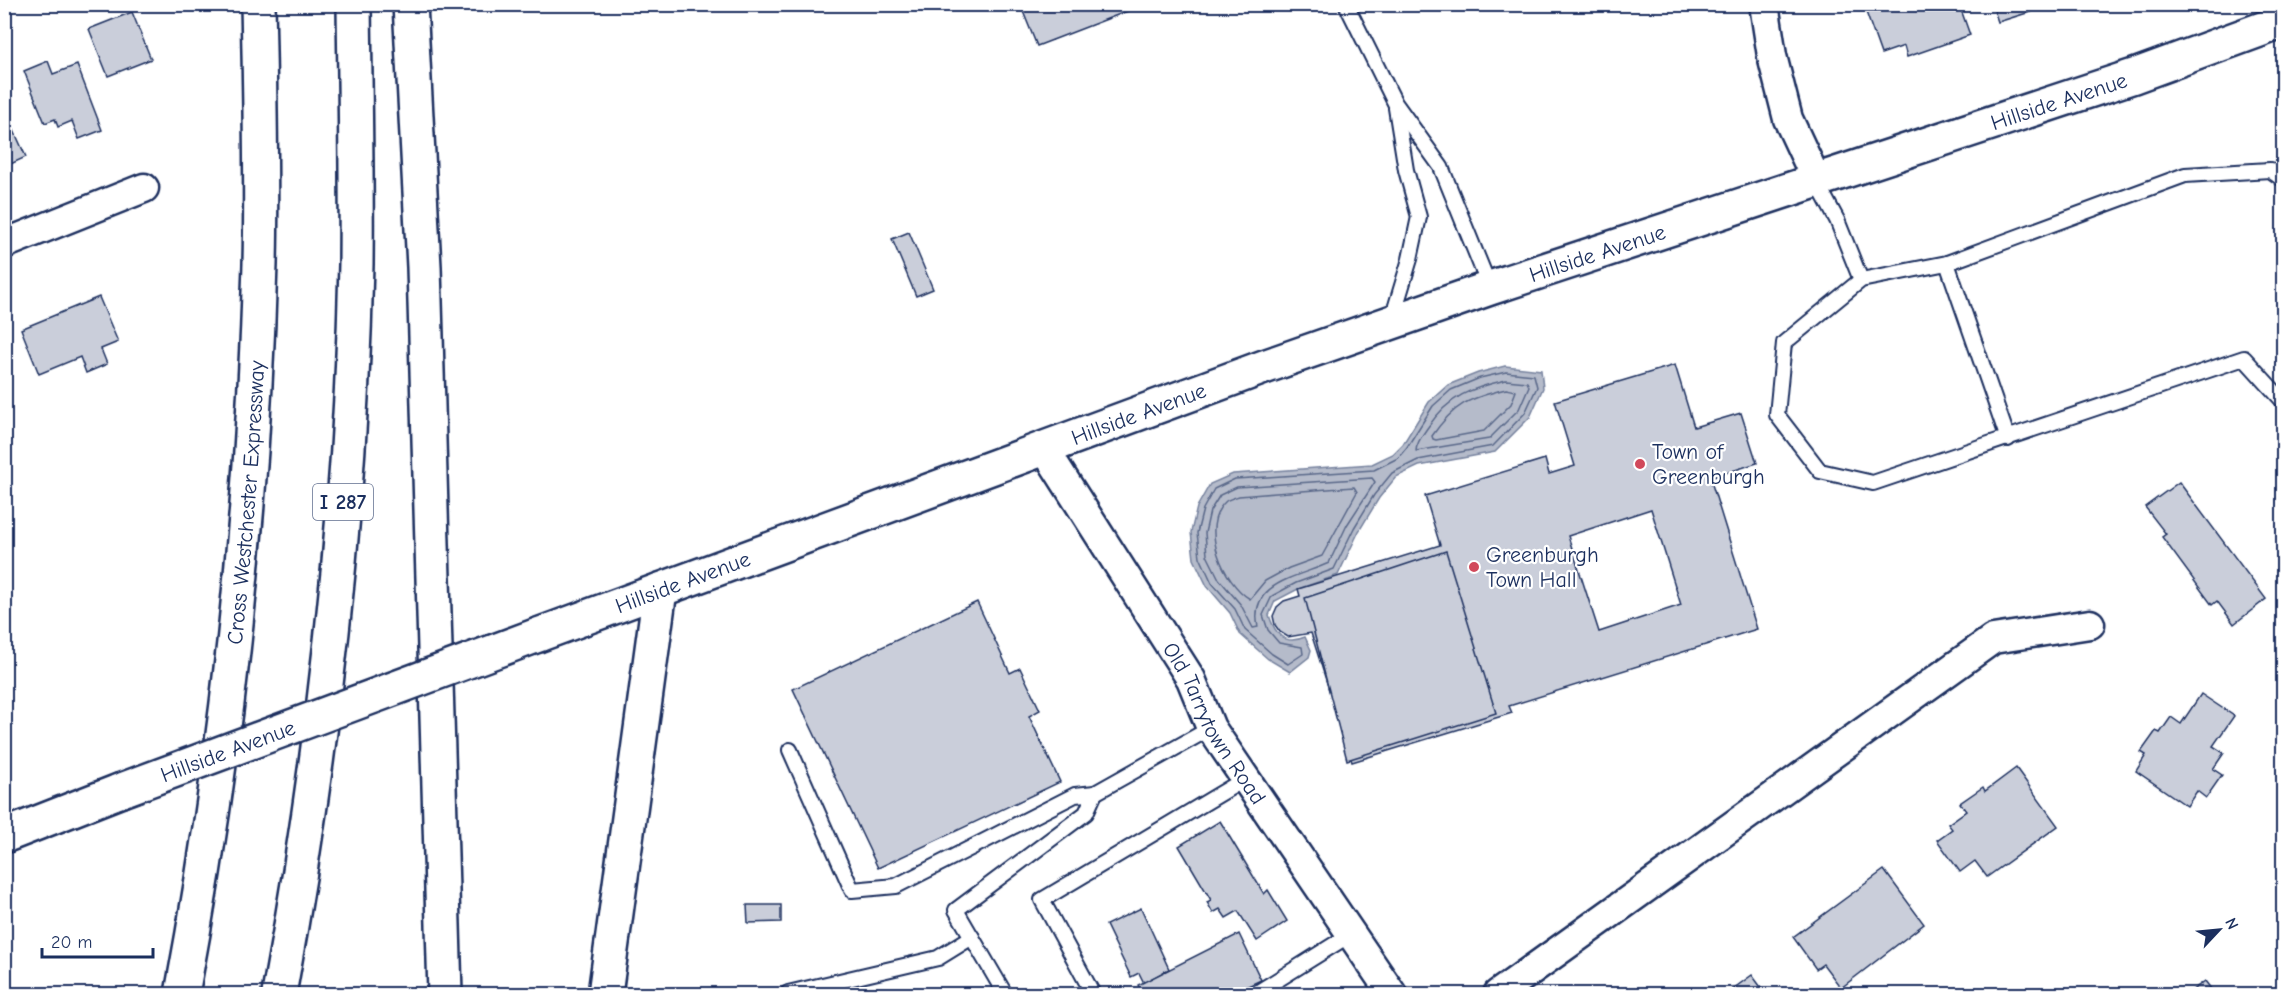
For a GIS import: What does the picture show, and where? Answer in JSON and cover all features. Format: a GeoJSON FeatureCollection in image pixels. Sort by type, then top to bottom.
{"type":"FeatureCollection","features":[{"type":"Feature","properties":{"kind":"main road","name":"Cross Westchester Expressway"},"geometry":{"type":"LineString","coordinates":[[182,994],[195,923],[233,658],[245,526],[254,408],[260,252],[261,130],[258,4]]}},
{"type":"Feature","properties":{"kind":"main road","name":"I 287"},"geometry":{"type":"LineString","coordinates":[[279,994],[310,806],[328,668],[341,534],[356,266],[354,4]]}},
{"type":"Feature","properties":{"kind":"main road"},"geometry":{"type":"LineString","coordinates":[[410,4],[424,267],[446,994]]}},
{"type":"Feature","properties":{"kind":"main road","name":"Hillside Avenue"},"geometry":{"type":"LineString","coordinates":[[4,836],[538,635],[1044,448],[1391,323],[1815,179],[2134,76],[2283,21]]}},
{"type":"Feature","properties":{"kind":"main road"},"geometry":{"type":"LineString","coordinates":[[605,994],[660,590]]}},
{"type":"Feature","properties":{"kind":"main road"},"geometry":{"type":"LineString","coordinates":[[174,994],[195,923]]}},
{"type":"Feature","properties":{"kind":"street"},"geometry":{"type":"LineString","coordinates":[[1764,4],[1772,56],[1788,119],[1815,179]]}},
{"type":"Feature","properties":{"kind":"street"},"geometry":{"type":"LineString","coordinates":[[4,244],[144,188]]}},
{"type":"Feature","properties":{"kind":"street","name":"Old Tarrytown Road"},"geometry":{"type":"LineString","coordinates":[[1044,448],[1191,679],[1211,728],[1392,994]]}},
{"type":"Feature","properties":{"kind":"street"},"geometry":{"type":"LineString","coordinates":[[1498,994],[1993,639],[2090,624]]}},
{"type":"Feature","properties":{"kind":"lane"},"geometry":{"type":"LineString","coordinates":[[1350,6],[1395,103],[1441,167],[1490,288]]}},
{"type":"Feature","properties":{"kind":"lane"},"geometry":{"type":"LineString","coordinates":[[1391,323],[1410,259],[1419,216],[1406,170],[1395,103]]}},
{"type":"Feature","properties":{"kind":"lane"},"geometry":{"type":"LineString","coordinates":[[2283,180],[2271,170],[2185,175],[1947,263],[1861,280],[1784,343],[1777,415],[1820,471],[1873,483],[2244,358],[2283,402]]}},
{"type":"Feature","properties":{"kind":"lane"},"geometry":{"type":"LineString","coordinates":[[1815,179],[1837,220],[1861,280]]}},
{"type":"Feature","properties":{"kind":"lane"},"geometry":{"type":"LineString","coordinates":[[1947,263],[2008,439]]}},
{"type":"Feature","properties":{"kind":"lane"},"geometry":{"type":"LineString","coordinates":[[790,750],[852,890],[896,886],[1075,795],[1095,793],[1211,728]]}},
{"type":"Feature","properties":{"kind":"lane"},"geometry":{"type":"LineString","coordinates":[[1093,994],[1042,900],[1245,779]]}},
{"type":"Feature","properties":{"kind":"lane"},"geometry":{"type":"LineString","coordinates":[[1005,994],[956,910],[1086,813],[1095,793]]}},
{"type":"Feature","properties":{"kind":"lane"},"geometry":{"type":"LineString","coordinates":[[1255,994],[1351,934]]}},
{"type":"Feature","properties":{"kind":"lane"},"geometry":{"type":"LineString","coordinates":[[788,993],[938,958],[972,937]]}},
{"type":"Feature","properties":{"kind":"water"},"geometry":{"type":"Polygon","coordinates":[[[1505,366],[1541,370],[1543,388],[1530,417],[1495,452],[1419,466],[1396,477],[1379,498],[1359,531],[1338,575],[1298,589],[1275,601],[1269,615],[1277,633],[1291,640],[1305,637],[1311,650],[1309,657],[1290,672],[1268,659],[1240,634],[1230,613],[1207,586],[1194,559],[1191,532],[1197,507],[1210,484],[1233,474],[1372,464],[1393,454],[1403,444],[1429,402],[1448,385],[1478,373],[1505,366]]]}},
{"type":"Feature","properties":{"kind":"building"},"geometry":{"type":"Polygon","coordinates":[[[1020,4],[1146,4],[1037,46],[1020,4]]]}},
{"type":"Feature","properties":{"kind":"building"},"geometry":{"type":"Polygon","coordinates":[[[1887,4],[1959,4],[1970,35],[1907,57],[1904,46],[1881,54],[1866,12],[1887,4]]]}},
{"type":"Feature","properties":{"kind":"building"},"geometry":{"type":"Polygon","coordinates":[[[1992,4],[2056,4],[1998,22],[1992,4]]]}},
{"type":"Feature","properties":{"kind":"building"},"geometry":{"type":"Polygon","coordinates":[[[132,12],[151,59],[108,76],[89,29],[132,12]]]}},
{"type":"Feature","properties":{"kind":"building"},"geometry":{"type":"Polygon","coordinates":[[[48,61],[53,74],[77,65],[102,130],[79,139],[72,121],[58,127],[55,119],[45,123],[24,71],[48,61]]]}},
{"type":"Feature","properties":{"kind":"building"},"geometry":{"type":"Polygon","coordinates":[[[6,113],[26,157],[4,167],[4,114],[6,113]]]}},
{"type":"Feature","properties":{"kind":"building"},"geometry":{"type":"Polygon","coordinates":[[[909,232],[933,289],[916,296],[892,239],[909,232]]]}},
{"type":"Feature","properties":{"kind":"building"},"geometry":{"type":"Polygon","coordinates":[[[99,297],[118,342],[101,349],[107,364],[86,373],[80,357],[39,374],[21,329],[99,297]]]}},
{"type":"Feature","properties":{"kind":"building","name":"Greenburgh Town Hall"},"geometry":{"type":"Polygon","coordinates":[[[1675,365],[1694,427],[1741,413],[1757,463],[1710,478],[1757,629],[1509,706],[1512,713],[1352,762],[1311,633],[1288,637],[1280,632],[1273,616],[1277,607],[1284,601],[1300,596],[1298,589],[1440,545],[1425,496],[1545,459],[1549,474],[1575,466],[1555,401],[1675,365]],[[1651,509],[1568,536],[1599,632],[1681,605],[1651,509]]]}},
{"type":"Feature","properties":{"kind":"building"},"geometry":{"type":"Polygon","coordinates":[[[2179,482],[2266,599],[2234,624],[2217,601],[2212,605],[2162,537],[2166,534],[2145,507],[2179,482]]]}},
{"type":"Feature","properties":{"kind":"building"},"geometry":{"type":"Polygon","coordinates":[[[1446,551],[1496,713],[1347,760],[1305,598],[1446,551]]]}},
{"type":"Feature","properties":{"kind":"building"},"geometry":{"type":"Polygon","coordinates":[[[977,602],[1010,673],[1020,668],[1040,710],[1029,716],[1060,782],[878,868],[793,689],[977,602]]]}},
{"type":"Feature","properties":{"kind":"building"},"geometry":{"type":"Polygon","coordinates":[[[2201,694],[2234,716],[2213,746],[2224,753],[2213,769],[2222,775],[2206,798],[2197,791],[2187,806],[2136,771],[2146,755],[2141,752],[2156,731],[2160,733],[2171,717],[2181,724],[2201,694]]]}},
{"type":"Feature","properties":{"kind":"building"},"geometry":{"type":"Polygon","coordinates":[[[2016,768],[2058,826],[1987,877],[1975,861],[1960,872],[1937,840],[1952,829],[1948,824],[1966,811],[1960,803],[1983,787],[1985,791],[2016,768]]]}},
{"type":"Feature","properties":{"kind":"building"},"geometry":{"type":"Polygon","coordinates":[[[1220,821],[1264,894],[1268,890],[1287,921],[1257,941],[1238,911],[1226,918],[1220,909],[1213,913],[1207,902],[1211,900],[1179,846],[1220,821]]]}},
{"type":"Feature","properties":{"kind":"building"},"geometry":{"type":"Polygon","coordinates":[[[1884,870],[1924,924],[1841,988],[1823,964],[1816,969],[1793,937],[1884,870]]]}},
{"type":"Feature","properties":{"kind":"building"},"geometry":{"type":"Polygon","coordinates":[[[747,905],[781,905],[781,922],[748,923],[747,905]]]}},
{"type":"Feature","properties":{"kind":"building"},"geometry":{"type":"Polygon","coordinates":[[[1141,908],[1169,969],[1144,983],[1139,973],[1131,977],[1106,925],[1141,908]]]}},
{"type":"Feature","properties":{"kind":"building"},"geometry":{"type":"Polygon","coordinates":[[[1239,934],[1261,980],[1231,994],[1142,994],[1138,985],[1239,934]]]}},
{"type":"Feature","properties":{"kind":"building"},"geometry":{"type":"Polygon","coordinates":[[[1752,975],[1766,994],[1726,994],[1752,975]]]}},
{"type":"Feature","properties":{"kind":"building"},"geometry":{"type":"Polygon","coordinates":[[[2205,981],[2215,994],[2187,994],[2205,981]]]}},
{"type":"Feature","properties":{"kind":"place","name":"Town of Greenburgh"},"geometry":{"type":"Point","coordinates":[1640,464]}},
{"type":"Feature","properties":{"kind":"place","name":"Greenburgh Town Hall"},"geometry":{"type":"Point","coordinates":[1474,567]}}]}
